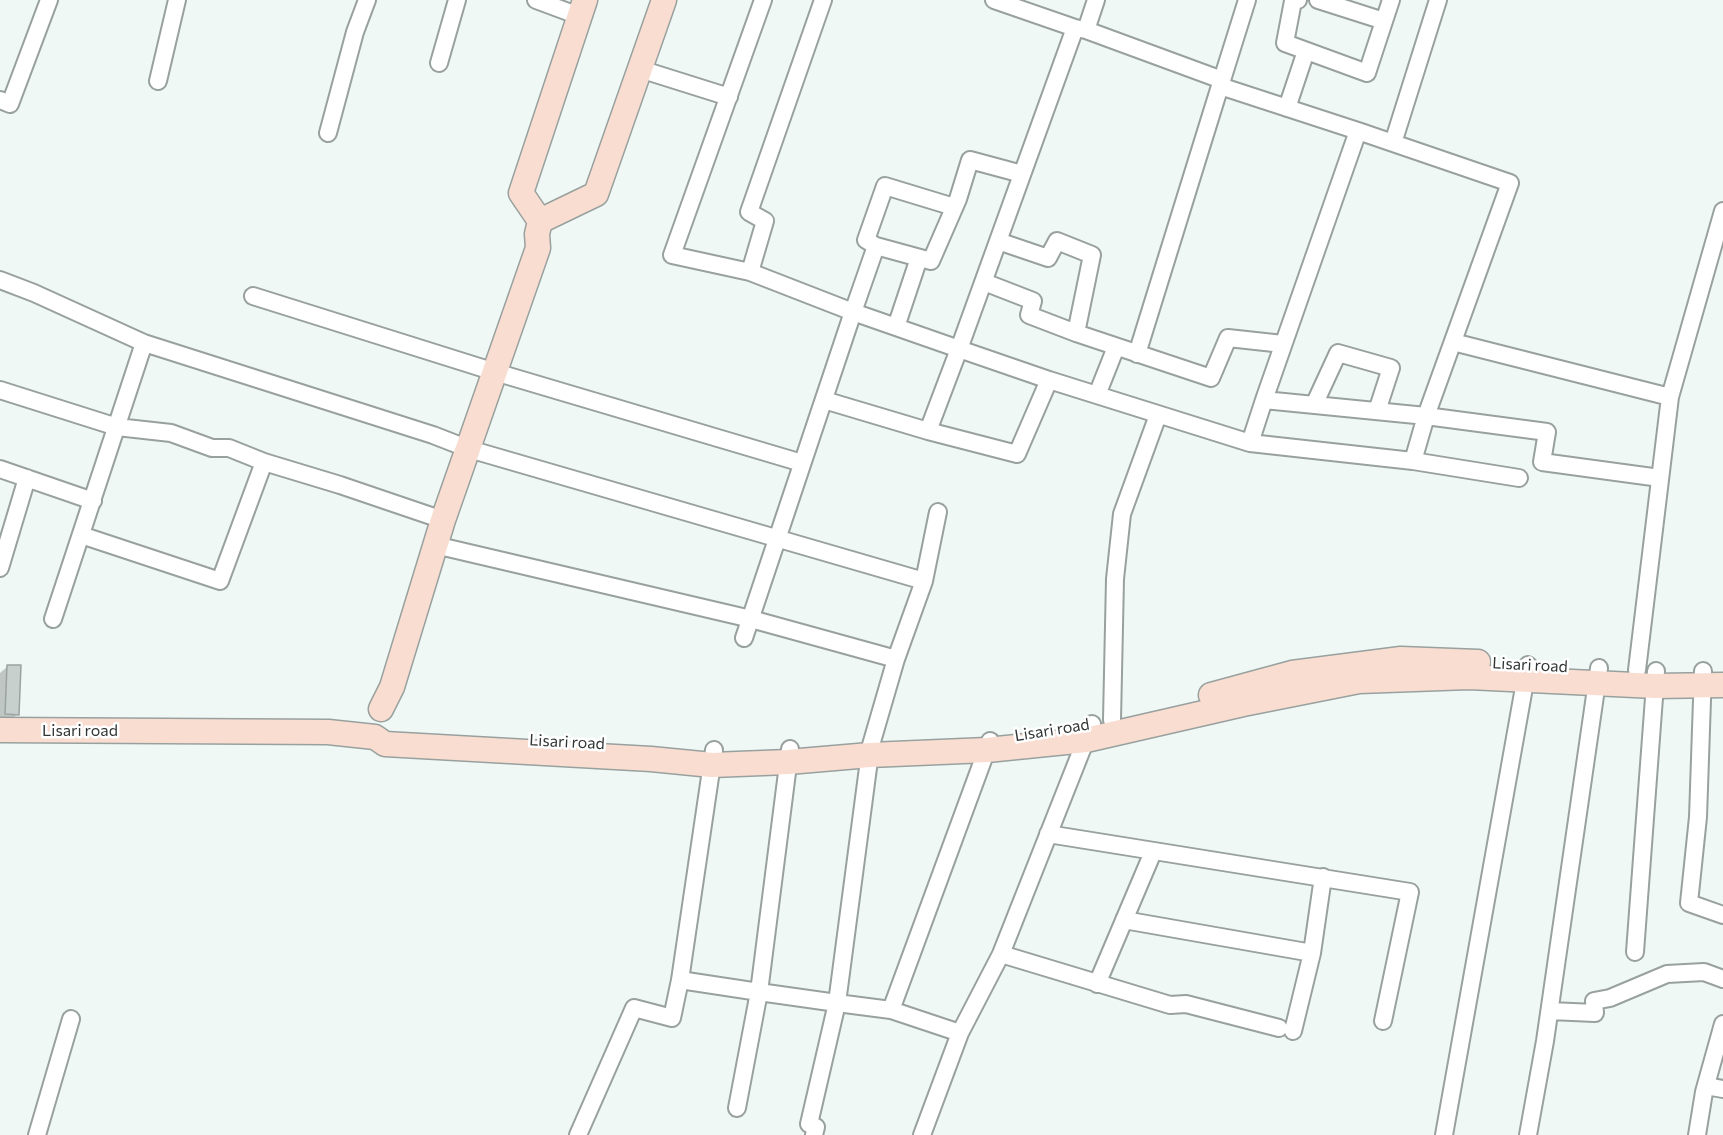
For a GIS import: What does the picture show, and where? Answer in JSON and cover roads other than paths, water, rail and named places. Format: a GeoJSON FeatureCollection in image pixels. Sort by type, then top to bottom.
{"type":"FeatureCollection","features":[{"type":"Feature","properties":{"kind":"street"},"geometry":{"type":"LineString","coordinates":[[0,100],[10,104],[49,0]]}},
{"type":"Feature","properties":{"kind":"street"},"geometry":{"type":"LineString","coordinates":[[158,81],[177,0]]}},
{"type":"Feature","properties":{"kind":"street"},"geometry":{"type":"LineString","coordinates":[[328,133],[355,32],[367,0]]}},
{"type":"Feature","properties":{"kind":"street"},"geometry":{"type":"LineString","coordinates":[[440,63],[457,0]]}},
{"type":"Feature","properties":{"kind":"street"},"geometry":{"type":"LineString","coordinates":[[375,737],[381,709],[392,687],[402,631],[437,518],[526,264],[538,248],[539,227],[521,193],[582,8],[536,0]]}},
{"type":"Feature","properties":{"kind":"street"},"geometry":{"type":"LineString","coordinates":[[539,227],[596,194],[664,0]]}},
{"type":"Feature","properties":{"kind":"street"},"geometry":{"type":"LineString","coordinates":[[763,0],[672,255],[750,272],[853,312],[1049,380],[1250,444],[1413,461],[1519,478]]}},
{"type":"Feature","properties":{"kind":"street"},"geometry":{"type":"LineString","coordinates":[[750,272],[765,221],[749,212],[823,0]]}},
{"type":"Feature","properties":{"kind":"street"},"geometry":{"type":"LineString","coordinates":[[994,0],[1081,29],[1287,108],[1510,183],[1426,416],[1413,461]]}},
{"type":"Feature","properties":{"kind":"street"},"geometry":{"type":"LineString","coordinates":[[928,430],[1022,174],[1081,29],[1096,0]]}},
{"type":"Feature","properties":{"kind":"street"},"geometry":{"type":"LineString","coordinates":[[1137,354],[1246,0]]}},
{"type":"Feature","properties":{"kind":"street"},"geometry":{"type":"LineString","coordinates":[[1298,0],[1293,1],[1285,43],[1367,73],[1391,0]]}},
{"type":"Feature","properties":{"kind":"street"},"geometry":{"type":"LineString","coordinates":[[1318,0],[1384,21]]}},
{"type":"Feature","properties":{"kind":"street"},"geometry":{"type":"LineString","coordinates":[[1393,143],[1438,0]]}},
{"type":"Feature","properties":{"kind":"street"},"geometry":{"type":"LineString","coordinates":[[1287,108],[1306,51]]}},
{"type":"Feature","properties":{"kind":"street"},"geometry":{"type":"LineString","coordinates":[[640,69],[729,97]]}},
{"type":"Feature","properties":{"kind":"street"},"geometry":{"type":"LineString","coordinates":[[1250,444],[1358,131]]}},
{"type":"Feature","properties":{"kind":"street"},"geometry":{"type":"LineString","coordinates":[[954,207],[885,186],[866,240],[876,246],[931,261],[954,207],[970,160],[1022,174]]}},
{"type":"Feature","properties":{"kind":"street"},"geometry":{"type":"LineString","coordinates":[[1635,952],[1660,478],[1670,397],[1722,221]]}},
{"type":"Feature","properties":{"kind":"street"},"geometry":{"type":"LineString","coordinates":[[998,241],[1048,258],[1057,241],[1092,255],[1076,333]]}},
{"type":"Feature","properties":{"kind":"street"},"geometry":{"type":"LineString","coordinates":[[744,639],[876,246]]}},
{"type":"Feature","properties":{"kind":"street"},"geometry":{"type":"LineString","coordinates":[[896,327],[919,258]]}},
{"type":"Feature","properties":{"kind":"street"},"geometry":{"type":"LineString","coordinates":[[0,280],[144,343],[433,435],[463,447],[924,580]]}},
{"type":"Feature","properties":{"kind":"street"},"geometry":{"type":"LineString","coordinates":[[984,282],[1033,301],[1029,315],[1211,378],[1227,338],[1283,344]]}},
{"type":"Feature","properties":{"kind":"street"},"geometry":{"type":"LineString","coordinates":[[253,296],[802,463]]}},
{"type":"Feature","properties":{"kind":"street"},"geometry":{"type":"LineString","coordinates":[[1453,342],[1670,397]]}},
{"type":"Feature","properties":{"kind":"street"},"geometry":{"type":"LineString","coordinates":[[53,619],[144,343]]}},
{"type":"Feature","properties":{"kind":"street"},"geometry":{"type":"LineString","coordinates":[[1097,395],[1116,346]]}},
{"type":"Feature","properties":{"kind":"street"},"geometry":{"type":"LineString","coordinates":[[1314,405],[1338,353],[1391,368],[1377,411]]}},
{"type":"Feature","properties":{"kind":"street"},"geometry":{"type":"LineString","coordinates":[[824,400],[1017,454],[1049,380]]}},
{"type":"Feature","properties":{"kind":"street"},"geometry":{"type":"LineString","coordinates":[[0,390],[117,427],[171,433],[212,448],[229,448],[264,462],[340,484],[437,518]]}},
{"type":"Feature","properties":{"kind":"street"},"geometry":{"type":"LineString","coordinates":[[1264,400],[1426,416],[1547,432],[1542,462],[1660,478]]}},
{"type":"Feature","properties":{"kind":"street"},"geometry":{"type":"LineString","coordinates":[[922,1135],[960,1033],[1001,954],[1048,834],[1097,728],[1122,514],[1158,415]]}},
{"type":"Feature","properties":{"kind":"street"},"geometry":{"type":"LineString","coordinates":[[81,535],[220,581],[264,462]]}},
{"type":"Feature","properties":{"kind":"street"},"geometry":{"type":"LineString","coordinates":[[0,469],[93,501]]}},
{"type":"Feature","properties":{"kind":"street"},"geometry":{"type":"LineString","coordinates":[[0,568],[27,478]]}},
{"type":"Feature","properties":{"kind":"street"},"geometry":{"type":"LineString","coordinates":[[814,1135],[816,1127],[808,1124],[837,1003],[871,750],[896,659],[924,580],[938,512]]}},
{"type":"Feature","properties":{"kind":"street"},"geometry":{"type":"LineString","coordinates":[[402,631],[435,544],[437,518]]}},
{"type":"Feature","properties":{"kind":"street"},"geometry":{"type":"LineString","coordinates":[[435,544],[751,619],[896,659]]}},
{"type":"Feature","properties":{"kind":"street","name":"Lisari road"},"geometry":{"type":"LineString","coordinates":[[1097,728],[1292,673],[1401,659],[1527,672],[1713,678]]}},
{"type":"Feature","properties":{"kind":"street"},"geometry":{"type":"LineString","coordinates":[[1444,1135],[1527,672]]}},
{"type":"Feature","properties":{"kind":"street","name":"Lisari road"},"geometry":{"type":"LineString","coordinates":[[0,730],[328,732],[375,737],[385,744],[651,759],[713,758],[989,745],[1243,704],[1359,681],[1527,672]]}},
{"type":"Feature","properties":{"kind":"street"},"geometry":{"type":"LineString","coordinates":[[1528,1135],[1550,1011],[1598,676]]}},
{"type":"Feature","properties":{"kind":"street"},"geometry":{"type":"LineString","coordinates":[[1713,678],[1689,903],[1723,915]]}},
{"type":"Feature","properties":{"kind":"street"},"geometry":{"type":"LineString","coordinates":[[891,1010],[989,745]]}},
{"type":"Feature","properties":{"kind":"street"},"geometry":{"type":"LineString","coordinates":[[737,1108],[759,992],[789,755]]}},
{"type":"Feature","properties":{"kind":"street"},"geometry":{"type":"LineString","coordinates":[[578,1135],[634,1008],[672,1018],[681,980],[713,758]]}},
{"type":"Feature","properties":{"kind":"street"},"geometry":{"type":"LineString","coordinates":[[1048,834],[1410,892],[1383,1021]]}},
{"type":"Feature","properties":{"kind":"street"},"geometry":{"type":"LineString","coordinates":[[1096,984],[1153,852]]}},
{"type":"Feature","properties":{"kind":"street"},"geometry":{"type":"LineString","coordinates":[[1001,954],[1170,1005],[1186,1004],[1286,1029],[1312,953],[1323,878]]}},
{"type":"Feature","properties":{"kind":"street"},"geometry":{"type":"LineString","coordinates":[[1124,920],[1312,953]]}},
{"type":"Feature","properties":{"kind":"street"},"geometry":{"type":"LineString","coordinates":[[1550,1011],[1595,1013],[1594,1002],[1610,998],[1667,974],[1704,972],[1723,979]]}},
{"type":"Feature","properties":{"kind":"street"},"geometry":{"type":"LineString","coordinates":[[681,980],[891,1010],[960,1033]]}},
{"type":"Feature","properties":{"kind":"street"},"geometry":{"type":"LineString","coordinates":[[37,1135],[71,1019]]}},
{"type":"Feature","properties":{"kind":"street"},"geometry":{"type":"LineString","coordinates":[[1697,1135],[1706,1086],[1723,1024]]}},
{"type":"Feature","properties":{"kind":"street"},"geometry":{"type":"LineString","coordinates":[[1706,1086],[1723,1089]]}}]}
